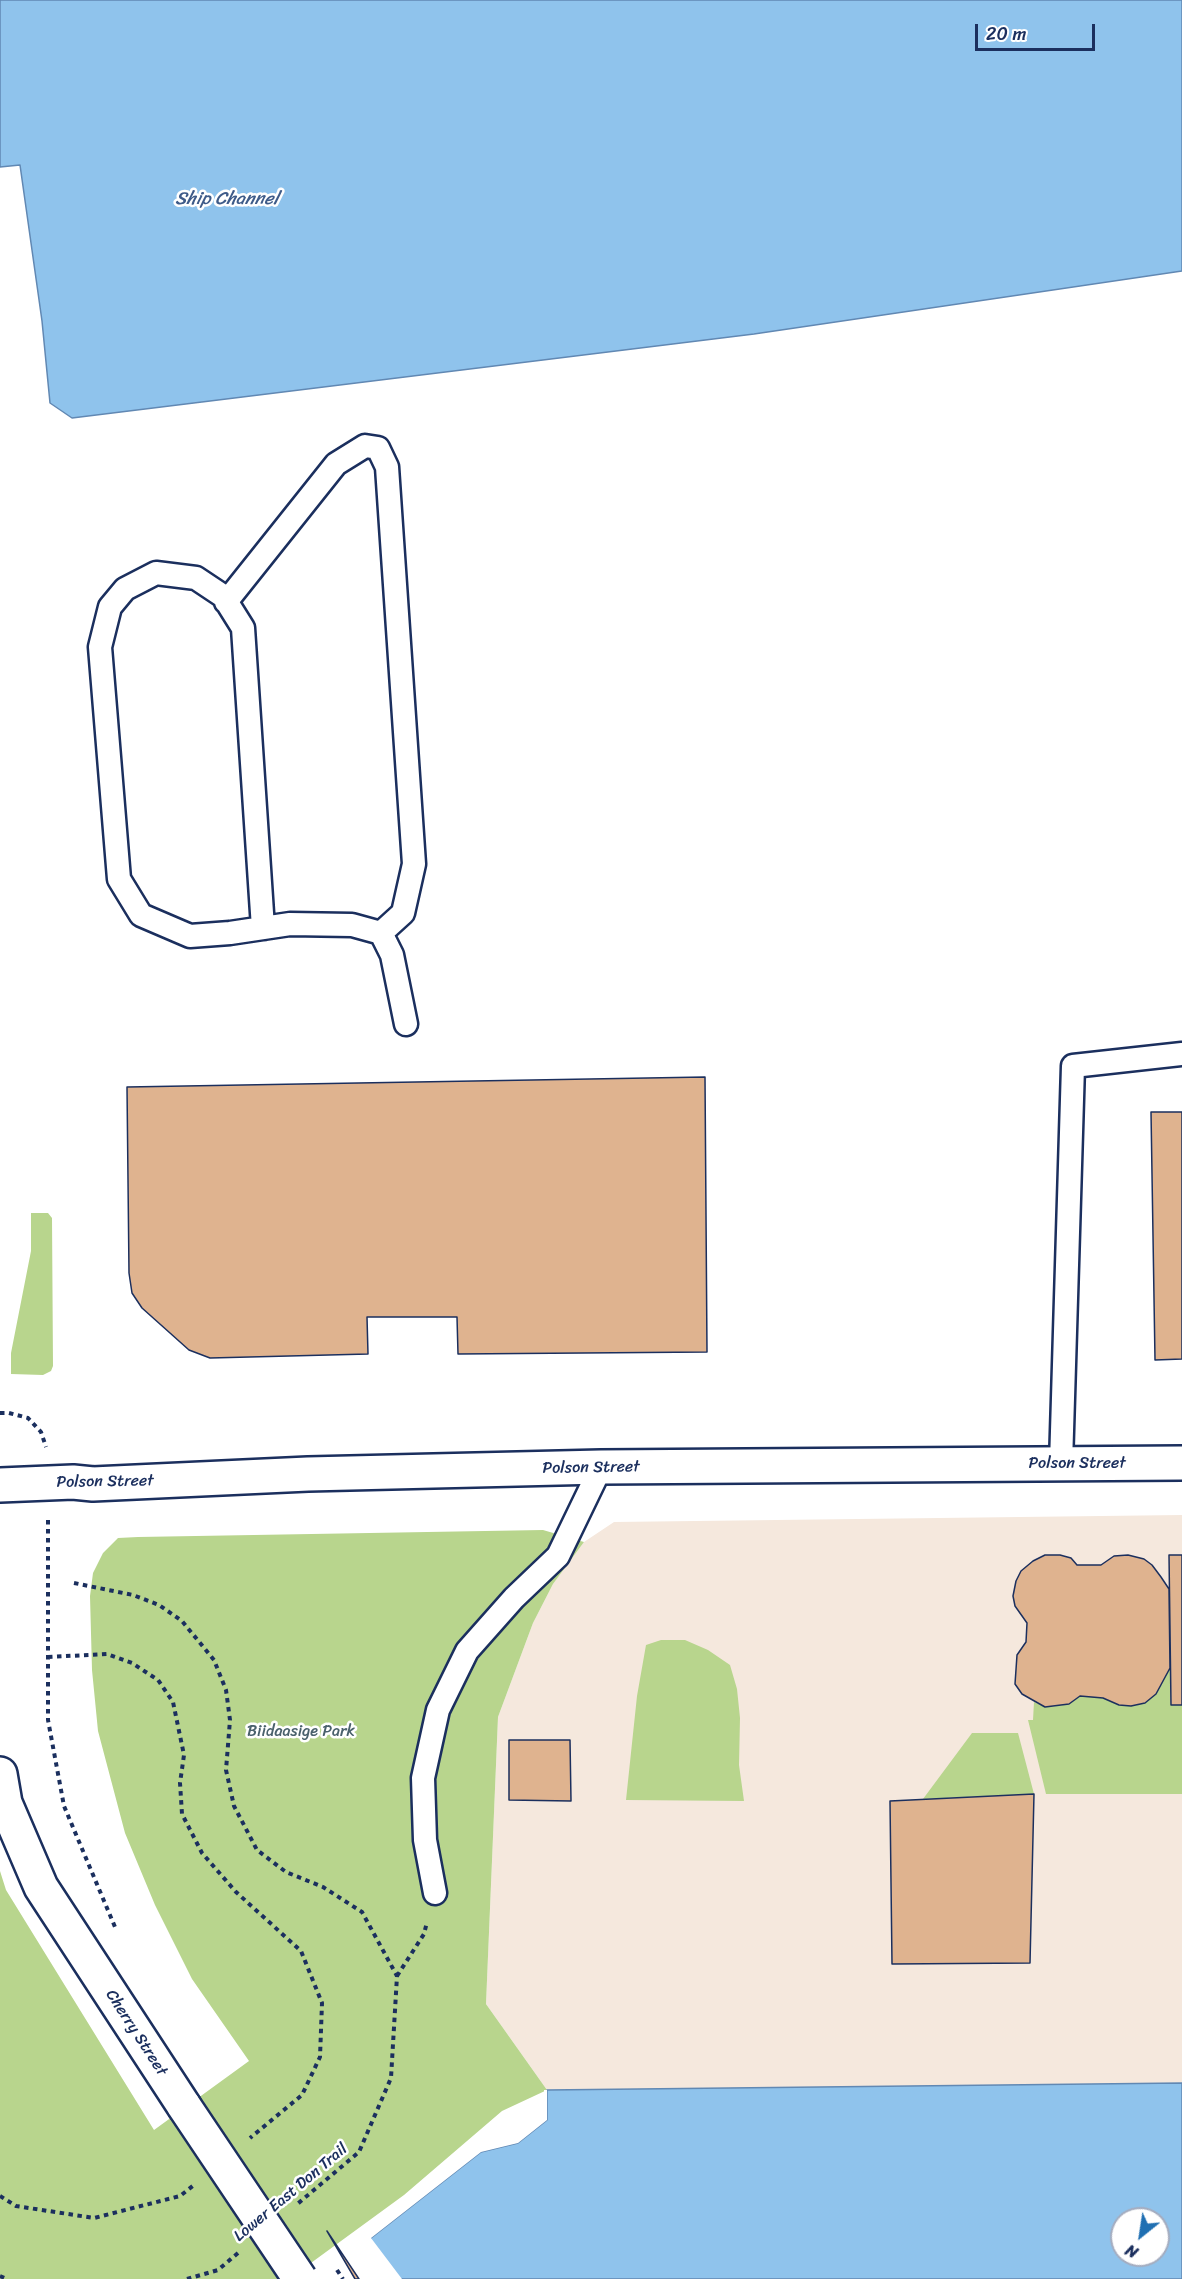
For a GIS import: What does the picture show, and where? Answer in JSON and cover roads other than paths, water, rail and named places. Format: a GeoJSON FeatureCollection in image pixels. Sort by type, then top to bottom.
{"type":"FeatureCollection","features":[{"type":"Feature","properties":{"kind":"street","name":"Polson Street"},"geometry":{"type":"LineString","coordinates":[[0,1485],[601,1467],[1182,1463]]}},
{"type":"Feature","properties":{"kind":"street","name":"Cherry Street"},"geometry":{"type":"LineString","coordinates":[[0,1774],[5,1803],[41,1887],[300,2279]]}},
{"type":"Feature","properties":{"kind":"lane"},"geometry":{"type":"LineString","coordinates":[[226,602],[336,464],[365,446],[378,448],[387,467],[414,864],[403,913],[381,933]]}},
{"type":"Feature","properties":{"kind":"lane"},"geometry":{"type":"LineString","coordinates":[[263,928],[243,628],[223,596],[196,578],[156,573],[125,589],[110,607],[100,647],[119,879],[141,915],[190,936],[230,933],[290,924],[352,926],[381,933],[392,955],[406,1024]]}},
{"type":"Feature","properties":{"kind":"lane"},"geometry":{"type":"LineString","coordinates":[[1061,1464],[1073,1065],[1182,1054]]}},
{"type":"Feature","properties":{"kind":"lane"},"geometry":{"type":"LineString","coordinates":[[435,1893],[425,1840],[423,1778],[438,1710],[467,1651],[514,1598],[558,1556],[601,1467]]}},
{"type":"Feature","properties":{"kind":"water","name":"Ship Channel"},"geometry":{"type":"Polygon","coordinates":[[[0,0],[1182,0],[1182,271],[754,334],[72,418],[50,403],[42,321],[20,165],[0,167],[0,0]]]}},
{"type":"Feature","properties":{"kind":"water"},"geometry":{"type":"Polygon","coordinates":[[[1182,2083],[1182,2279],[291,2279],[371,2238],[481,2152],[518,2143],[547,2120],[547,2090],[1182,2083]]]}},
{"type":"Feature","properties":{"kind":"park label","name":"Biidaasige Park"},"geometry":{"type":"Point","coordinates":[301,1732]}}]}
